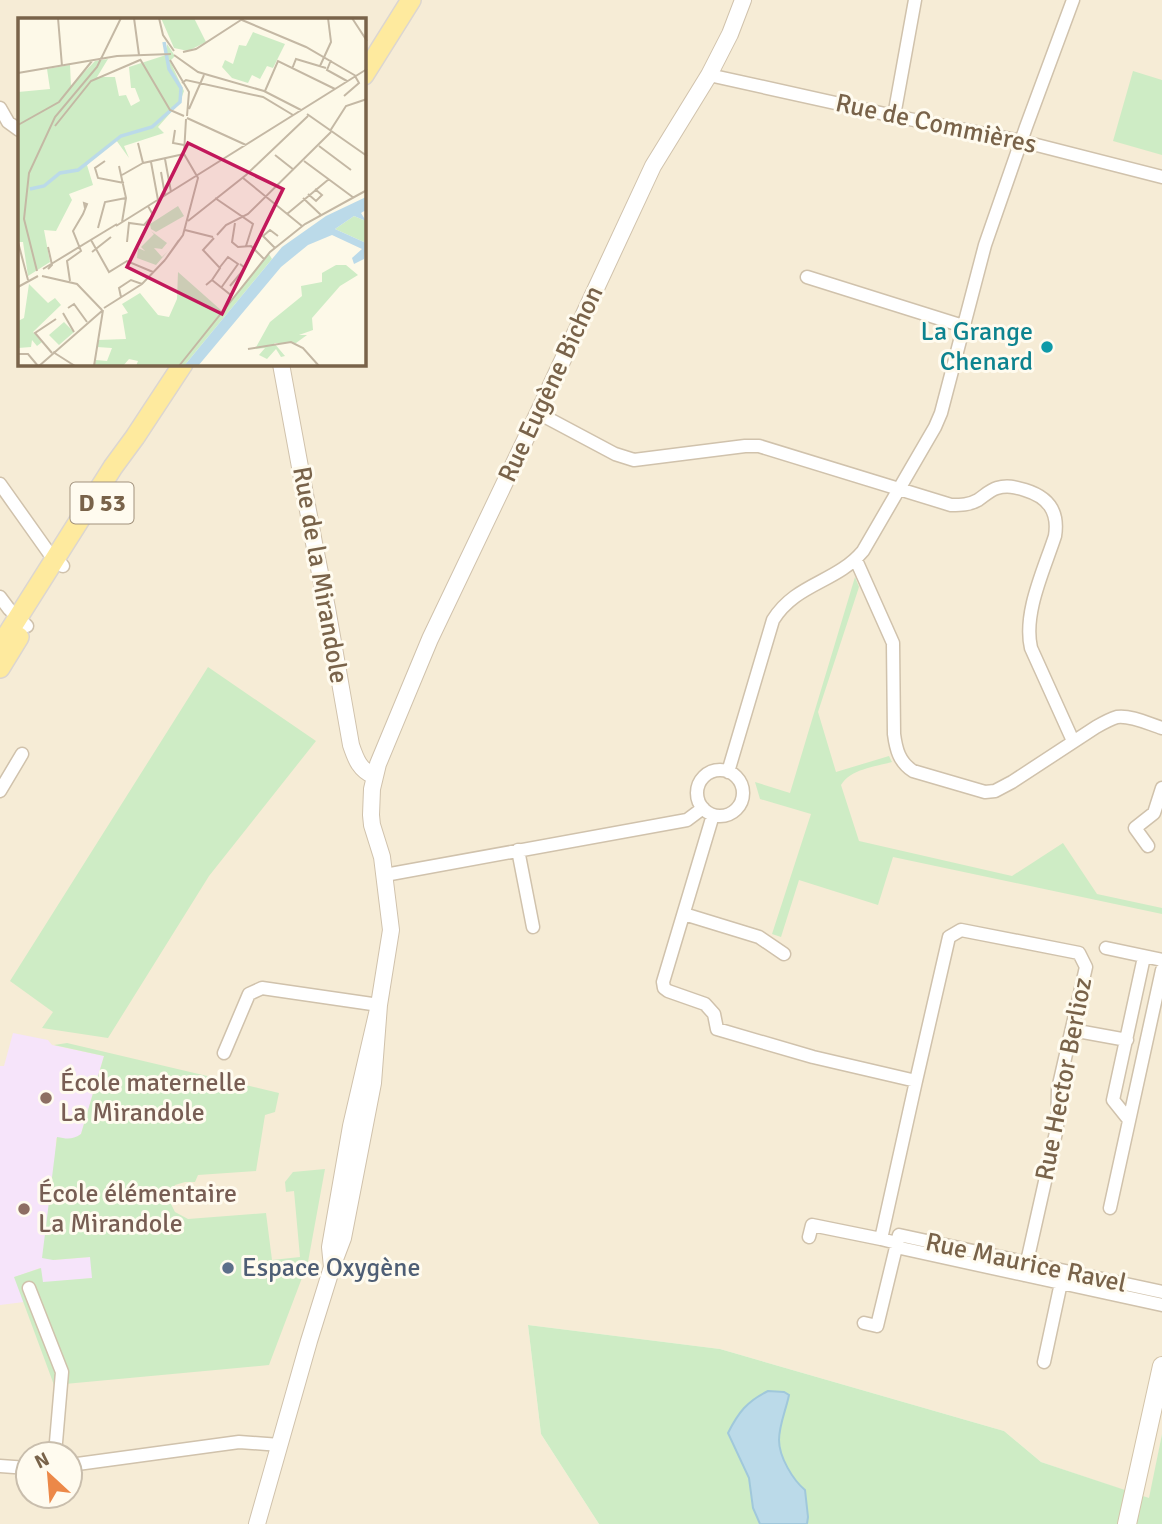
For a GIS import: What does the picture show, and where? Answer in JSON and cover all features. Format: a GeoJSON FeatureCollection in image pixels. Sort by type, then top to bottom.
{"type":"FeatureCollection","features":[{"type":"Feature","properties":{"kind":"main road"},"geometry":{"type":"LineString","coordinates":[[366,72],[411,0]]}},
{"type":"Feature","properties":{"kind":"main road","name":"D 53"},"geometry":{"type":"LineString","coordinates":[[0,668],[22,622],[113,467],[182,366]]}},
{"type":"Feature","properties":{"kind":"main road","name":"D 53"},"geometry":{"type":"LineString","coordinates":[[0,646],[22,622]]}},
{"type":"Feature","properties":{"kind":"main road"},"geometry":{"type":"LineString","coordinates":[[1127,1524],[1162,1366]]}},
{"type":"Feature","properties":{"kind":"street","name":"Rue Eugène Bichon"},"geometry":{"type":"LineString","coordinates":[[257,1524],[332,1267],[330,1247],[351,1162],[351,1126],[379,1005],[391,930],[382,857],[372,825],[374,776],[430,639],[653,166],[709,75],[730,34],[743,0]]}},
{"type":"Feature","properties":{"kind":"street"},"geometry":{"type":"LineString","coordinates":[[894,116],[915,0]]}},
{"type":"Feature","properties":{"kind":"street"},"geometry":{"type":"LineString","coordinates":[[729,772],[773,621],[780,609],[801,592],[845,568],[863,551],[935,427],[946,396],[985,245],[1073,0]]}},
{"type":"Feature","properties":{"kind":"street","name":"Rue de Commières"},"geometry":{"type":"LineString","coordinates":[[709,75],[1021,141],[1162,177]]}},
{"type":"Feature","properties":{"kind":"street"},"geometry":{"type":"LineString","coordinates":[[0,107],[4,125]]}},
{"type":"Feature","properties":{"kind":"street"},"geometry":{"type":"LineString","coordinates":[[807,277],[963,326]]}},
{"type":"Feature","properties":{"kind":"street","name":"Rue de la Mirandole"},"geometry":{"type":"LineString","coordinates":[[281,366],[351,745],[359,764],[374,776]]}},
{"type":"Feature","properties":{"kind":"street"},"geometry":{"type":"LineString","coordinates":[[538,413],[615,454],[634,460],[759,446],[951,505],[966,505],[992,490],[1009,486],[1034,492],[1051,508],[1055,518],[1055,536],[1029,618],[1028,635],[1031,648],[1073,741]]}},
{"type":"Feature","properties":{"kind":"street"},"geometry":{"type":"LineString","coordinates":[[0,484],[59,563]]}},
{"type":"Feature","properties":{"kind":"street"},"geometry":{"type":"LineString","coordinates":[[856,559],[893,643],[894,734],[899,758],[913,771],[985,792],[995,791],[1096,726],[1119,717],[1162,728]]}},
{"type":"Feature","properties":{"kind":"street"},"geometry":{"type":"LineString","coordinates":[[0,597],[22,622]]}},
{"type":"Feature","properties":{"kind":"street"},"geometry":{"type":"LineString","coordinates":[[0,791],[22,754]]}},
{"type":"Feature","properties":{"kind":"street"},"geometry":{"type":"LineString","coordinates":[[713,771],[729,772],[740,782],[743,797],[740,805],[728,815],[720,816],[708,812],[697,795],[701,780],[713,771]]}},
{"type":"Feature","properties":{"kind":"street"},"geometry":{"type":"LineString","coordinates":[[1147,846],[1135,828],[1154,813],[1162,788]]}},
{"type":"Feature","properties":{"kind":"street"},"geometry":{"type":"LineString","coordinates":[[385,875],[687,820],[708,812]]}},
{"type":"Feature","properties":{"kind":"street"},"geometry":{"type":"LineString","coordinates":[[708,812],[684,914],[663,982],[664,988],[705,1004],[714,1014],[717,1029],[813,1057],[916,1081],[881,1239]]}},
{"type":"Feature","properties":{"kind":"street"},"geometry":{"type":"LineString","coordinates":[[518,850],[533,927]]}},
{"type":"Feature","properties":{"kind":"street"},"geometry":{"type":"LineString","coordinates":[[684,914],[759,937],[784,954]]}},
{"type":"Feature","properties":{"kind":"street","name":"Rue Hector Berlioz"},"geometry":{"type":"LineString","coordinates":[[916,1081],[949,937],[961,930],[1079,953],[1086,967],[1058,1089],[1057,1128],[1025,1269]]}},
{"type":"Feature","properties":{"kind":"street"},"geometry":{"type":"LineString","coordinates":[[1105,948],[1162,960]]}},
{"type":"Feature","properties":{"kind":"street"},"geometry":{"type":"LineString","coordinates":[[1129,1120],[1113,1100],[1144,957]]}},
{"type":"Feature","properties":{"kind":"street"},"geometry":{"type":"LineString","coordinates":[[1110,1208],[1162,970]]}},
{"type":"Feature","properties":{"kind":"street"},"geometry":{"type":"LineString","coordinates":[[224,1053],[249,994],[262,988],[379,1005]]}},
{"type":"Feature","properties":{"kind":"street"},"geometry":{"type":"LineString","coordinates":[[1072,1030],[1127,1040]]}},
{"type":"Feature","properties":{"kind":"street","name":"Rue Maurice Ravel"},"geometry":{"type":"LineString","coordinates":[[809,1237],[812,1225],[897,1241],[1062,1277],[1162,1305]]}},
{"type":"Feature","properties":{"kind":"street"},"geometry":{"type":"LineString","coordinates":[[864,1323],[877,1326],[897,1241]]}},
{"type":"Feature","properties":{"kind":"street"},"geometry":{"type":"LineString","coordinates":[[1044,1362],[1062,1277]]}},
{"type":"Feature","properties":{"kind":"street","name":"Rue Maurice Ravel"},"geometry":{"type":"LineString","coordinates":[[1062,1277],[1162,1292]]}},
{"type":"Feature","properties":{"kind":"street"},"geometry":{"type":"LineString","coordinates":[[29,1288],[62,1372],[56,1440]]}},
{"type":"Feature","properties":{"kind":"street"},"geometry":{"type":"LineString","coordinates":[[84,1463],[239,1443],[280,1445]]}},
{"type":"Feature","properties":{"kind":"shaded area"},"geometry":{"type":"Polygon","coordinates":[[[0,0],[1162,0],[1162,1434],[1150,1499],[1041,1462],[1004,1431],[720,1349],[528,1325],[541,1434],[599,1524],[0,1524],[0,0]]]}},
{"type":"Feature","properties":{"kind":"shaded area"},"geometry":{"type":"Polygon","coordinates":[[[13,1033],[104,1056],[81,1134],[69,1140],[56,1138],[53,1260],[91,1257],[93,1278],[42,1283],[40,1268],[15,1277],[24,1302],[0,1305],[0,1066],[4,1066],[13,1033]]]}},
{"type":"Feature","properties":{"kind":"green space"},"geometry":{"type":"Polygon","coordinates":[[[1133,71],[1162,80],[1162,155],[1113,141],[1133,71]]]}},
{"type":"Feature","properties":{"kind":"green space"},"geometry":{"type":"Polygon","coordinates":[[[855,577],[859,587],[818,712],[836,772],[889,756],[892,762],[857,772],[841,785],[859,841],[1012,876],[1063,843],[1097,894],[1162,908],[1162,914],[893,857],[878,905],[799,880],[781,937],[772,934],[811,814],[760,799],[755,782],[790,793],[855,577]]]}},
{"type":"Feature","properties":{"kind":"green space"},"geometry":{"type":"Polygon","coordinates":[[[208,667],[316,741],[209,876],[108,1038],[42,1028],[53,1012],[10,981],[208,667]]]}},
{"type":"Feature","properties":{"kind":"green space"},"geometry":{"type":"Polygon","coordinates":[[[67,1043],[279,1093],[275,1112],[265,1115],[256,1171],[198,1175],[195,1182],[175,1185],[168,1198],[175,1212],[188,1219],[266,1213],[272,1260],[300,1257],[294,1191],[286,1192],[285,1182],[293,1172],[325,1169],[308,1262],[269,1365],[54,1385],[14,1277],[41,1268],[43,1282],[92,1278],[90,1257],[53,1260],[42,1258],[57,1137],[69,1138],[81,1134],[104,1056],[54,1045],[67,1043]]]}},
{"type":"Feature","properties":{"kind":"green space"},"geometry":{"type":"Polygon","coordinates":[[[528,1325],[720,1349],[1004,1431],[1041,1462],[1149,1498],[1162,1434],[1162,1524],[599,1524],[541,1434],[528,1325]]]}},
{"type":"Feature","properties":{"kind":"water"},"geometry":{"type":"Polygon","coordinates":[[[768,1391],[789,1395],[779,1440],[781,1454],[788,1468],[805,1490],[807,1524],[760,1524],[753,1508],[749,1478],[728,1433],[744,1408],[768,1391]]]}},
{"type":"Feature","properties":{"kind":"place","name":"La Grange Chenard"},"geometry":{"type":"Point","coordinates":[1047,347]}},
{"type":"Feature","properties":{"kind":"place","name":"École maternelle La Mirandole"},"geometry":{"type":"Point","coordinates":[46,1098]}},
{"type":"Feature","properties":{"kind":"place","name":"École élémentaire La Mirandole"},"geometry":{"type":"Point","coordinates":[24,1209]}},
{"type":"Feature","properties":{"kind":"place","name":"Espace Oxygène"},"geometry":{"type":"Point","coordinates":[228,1268]}}]}
